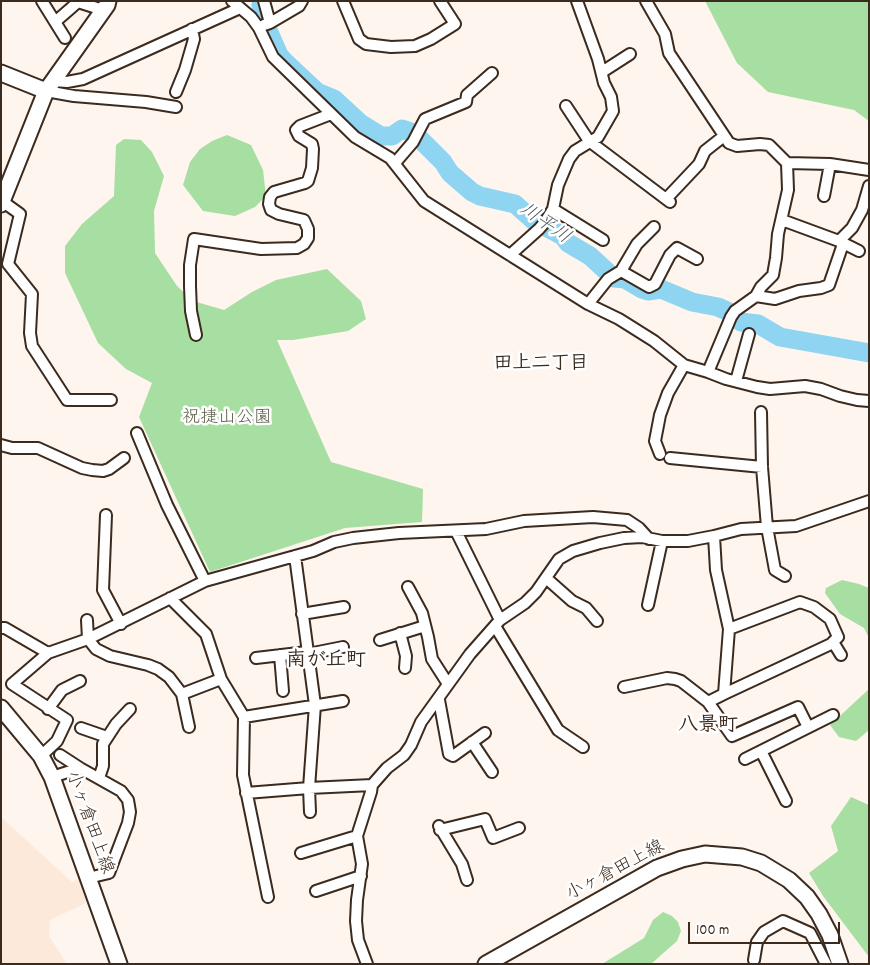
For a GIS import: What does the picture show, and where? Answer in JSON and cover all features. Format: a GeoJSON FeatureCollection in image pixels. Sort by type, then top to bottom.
{"type":"FeatureCollection","features":[{"type":"Feature","properties":{"kind":"main road"},"geometry":{"type":"LineString","coordinates":[[2,202],[50,86],[106,6]]}},
{"type":"Feature","properties":{"kind":"main road"},"geometry":{"type":"LineString","coordinates":[[1,73],[50,86]]}},
{"type":"Feature","properties":{"kind":"main road","name":"小ヶ倉田上線"},"geometry":{"type":"LineString","coordinates":[[1,708],[41,756],[52,777],[119,964]]}},
{"type":"Feature","properties":{"kind":"main road","name":"小ヶ倉田上線"},"geometry":{"type":"LineString","coordinates":[[486,964],[667,863],[705,854],[742,857],[772,869],[789,880],[801,891],[819,914],[830,935],[840,964]]}},
{"type":"Feature","properties":{"kind":"street"},"geometry":{"type":"LineString","coordinates":[[42,1],[65,38]]}},
{"type":"Feature","properties":{"kind":"street"},"geometry":{"type":"LineString","coordinates":[[264,1],[270,23]]}},
{"type":"Feature","properties":{"kind":"street"},"geometry":{"type":"LineString","coordinates":[[259,28],[299,6],[302,1]]}},
{"type":"Feature","properties":{"kind":"street"},"geometry":{"type":"LineString","coordinates":[[343,1],[359,39],[366,44],[391,47],[414,46],[432,39],[455,24],[440,1]]}},
{"type":"Feature","properties":{"kind":"street"},"geometry":{"type":"LineString","coordinates":[[510,256],[542,226],[553,210],[558,185],[569,159],[575,151],[598,137],[613,111],[611,98],[604,83],[602,72],[577,1]]}},
{"type":"Feature","properties":{"kind":"street"},"geometry":{"type":"LineString","coordinates":[[646,1],[665,34],[669,53],[729,143],[737,146],[769,145],[787,163],[788,190],[778,234],[773,276],[761,287],[756,296],[733,314],[708,372]]}},
{"type":"Feature","properties":{"kind":"street"},"geometry":{"type":"LineString","coordinates":[[55,22],[78,2],[106,6]]}},
{"type":"Feature","properties":{"kind":"street"},"geometry":{"type":"LineString","coordinates":[[50,86],[83,79],[192,29],[236,4],[259,28],[273,57],[355,138],[395,163],[424,201],[510,256],[588,304],[618,319],[654,341],[684,365],[736,382],[770,389],[805,386],[857,400],[869,401]]}},
{"type":"Feature","properties":{"kind":"street"},"geometry":{"type":"LineString","coordinates":[[176,92],[194,39],[192,29]]}},
{"type":"Feature","properties":{"kind":"street"},"geometry":{"type":"LineString","coordinates":[[602,72],[630,54]]}},
{"type":"Feature","properties":{"kind":"street"},"geometry":{"type":"LineString","coordinates":[[395,163],[413,142],[425,119],[466,102],[466,95],[492,73]]}},
{"type":"Feature","properties":{"kind":"street"},"geometry":{"type":"LineString","coordinates":[[50,86],[74,96],[146,102],[176,107]]}},
{"type":"Feature","properties":{"kind":"street"},"geometry":{"type":"LineString","coordinates":[[566,106],[589,141],[668,200],[699,164],[706,151],[724,136]]}},
{"type":"Feature","properties":{"kind":"street"},"geometry":{"type":"LineString","coordinates":[[196,335],[191,311],[190,286],[190,265],[194,239],[261,249],[297,248],[304,244],[308,238],[308,229],[304,220],[279,214],[271,210],[269,204],[270,197],[274,192],[308,181],[312,168],[312,144],[298,136],[296,130],[300,126],[331,114]]}},
{"type":"Feature","properties":{"kind":"street"},"geometry":{"type":"LineString","coordinates":[[787,163],[830,164],[869,170]]}},
{"type":"Feature","properties":{"kind":"street"},"geometry":{"type":"LineString","coordinates":[[824,196],[830,164]]}},
{"type":"Feature","properties":{"kind":"street"},"geometry":{"type":"LineString","coordinates":[[756,296],[775,299],[799,291],[821,288],[828,285],[841,242],[852,228],[862,210],[869,186]]}},
{"type":"Feature","properties":{"kind":"street"},"geometry":{"type":"LineString","coordinates":[[2,202],[20,214],[8,264],[32,294],[30,333],[32,346],[67,400],[111,400]]}},
{"type":"Feature","properties":{"kind":"street"},"geometry":{"type":"LineString","coordinates":[[553,210],[603,240]]}},
{"type":"Feature","properties":{"kind":"street"},"geometry":{"type":"LineString","coordinates":[[782,220],[841,242],[859,251]]}},
{"type":"Feature","properties":{"kind":"street"},"geometry":{"type":"LineString","coordinates":[[588,304],[614,275],[637,244],[654,227]]}},
{"type":"Feature","properties":{"kind":"street"},"geometry":{"type":"LineString","coordinates":[[614,275],[649,287],[656,284],[670,255],[677,248],[697,259]]}},
{"type":"Feature","properties":{"kind":"street"},"geometry":{"type":"LineString","coordinates":[[736,382],[748,338],[757,346]]}},
{"type":"Feature","properties":{"kind":"street"},"geometry":{"type":"LineString","coordinates":[[684,365],[668,393],[660,415],[655,441],[665,456],[762,468]]}},
{"type":"Feature","properties":{"kind":"street"},"geometry":{"type":"LineString","coordinates":[[761,412],[762,468],[767,527],[775,570],[785,576]]}},
{"type":"Feature","properties":{"kind":"street"},"geometry":{"type":"LineString","coordinates":[[137,433],[168,506],[205,581]]}},
{"type":"Feature","properties":{"kind":"street"},"geometry":{"type":"LineString","coordinates":[[1,445],[12,448],[38,448],[82,468],[97,471],[109,470],[124,458]]}},
{"type":"Feature","properties":{"kind":"street"},"geometry":{"type":"LineString","coordinates":[[367,964],[358,940],[356,921],[362,864],[357,836],[372,785],[411,745],[421,722],[439,700],[470,654],[497,623],[525,603],[536,592],[559,559],[573,551],[600,542],[624,538],[649,538],[662,541],[688,542],[741,529],[796,526],[869,501]]}},
{"type":"Feature","properties":{"kind":"street"},"geometry":{"type":"LineString","coordinates":[[106,515],[103,590],[121,624]]}},
{"type":"Feature","properties":{"kind":"street"},"geometry":{"type":"LineString","coordinates":[[41,756],[57,741],[67,720],[6,684],[48,652],[88,639],[205,581],[294,556],[334,542],[399,533],[486,529],[524,521],[593,517],[627,520],[649,538]]}},
{"type":"Feature","properties":{"kind":"street"},"geometry":{"type":"LineString","coordinates":[[456,531],[497,623],[558,730],[583,747]]}},
{"type":"Feature","properties":{"kind":"street"},"geometry":{"type":"LineString","coordinates":[[714,536],[716,570],[729,628],[724,694]]}},
{"type":"Feature","properties":{"kind":"street"},"geometry":{"type":"LineString","coordinates":[[648,605],[662,541]]}},
{"type":"Feature","properties":{"kind":"street"},"geometry":{"type":"LineString","coordinates":[[294,556],[316,705],[309,788],[310,812]]}},
{"type":"Feature","properties":{"kind":"street"},"geometry":{"type":"LineString","coordinates":[[546,578],[572,601],[586,608],[597,621]]}},
{"type":"Feature","properties":{"kind":"street"},"geometry":{"type":"LineString","coordinates":[[408,587],[422,613],[432,659],[448,684]]}},
{"type":"Feature","properties":{"kind":"street"},"geometry":{"type":"LineString","coordinates":[[170,598],[206,634],[221,679],[244,717],[243,775],[268,897]]}},
{"type":"Feature","properties":{"kind":"street"},"geometry":{"type":"LineString","coordinates":[[708,702],[833,642],[838,637],[830,619],[814,607],[800,602],[729,628]]}},
{"type":"Feature","properties":{"kind":"street"},"geometry":{"type":"LineString","coordinates":[[302,614],[344,607]]}},
{"type":"Feature","properties":{"kind":"street"},"geometry":{"type":"LineString","coordinates":[[87,620],[88,639],[103,654],[158,669],[169,677],[182,694],[189,727]]}},
{"type":"Feature","properties":{"kind":"street"},"geometry":{"type":"LineString","coordinates":[[380,640],[425,626]]}},
{"type":"Feature","properties":{"kind":"street"},"geometry":{"type":"LineString","coordinates":[[1,628],[5,628],[48,652]]}},
{"type":"Feature","properties":{"kind":"street"},"geometry":{"type":"LineString","coordinates":[[400,633],[406,656],[405,668]]}},
{"type":"Feature","properties":{"kind":"street"},"geometry":{"type":"LineString","coordinates":[[833,642],[841,655]]}},
{"type":"Feature","properties":{"kind":"street"},"geometry":{"type":"LineString","coordinates":[[256,658],[343,647]]}},
{"type":"Feature","properties":{"kind":"street"},"geometry":{"type":"LineString","coordinates":[[280,655],[283,690]]}},
{"type":"Feature","properties":{"kind":"street"},"geometry":{"type":"LineString","coordinates":[[624,687],[667,678],[681,681],[708,702],[732,736],[798,707],[808,727]]}},
{"type":"Feature","properties":{"kind":"street"},"geometry":{"type":"LineString","coordinates":[[182,694],[221,679]]}},
{"type":"Feature","properties":{"kind":"street"},"geometry":{"type":"LineString","coordinates":[[48,710],[62,690],[80,681]]}},
{"type":"Feature","properties":{"kind":"street"},"geometry":{"type":"LineString","coordinates":[[439,700],[449,754],[453,756],[485,733]]}},
{"type":"Feature","properties":{"kind":"street"},"geometry":{"type":"LineString","coordinates":[[244,717],[343,701]]}},
{"type":"Feature","properties":{"kind":"street"},"geometry":{"type":"LineString","coordinates":[[98,778],[103,766],[103,744],[116,724],[130,709]]}},
{"type":"Feature","properties":{"kind":"street"},"geometry":{"type":"LineString","coordinates":[[745,759],[833,715]]}},
{"type":"Feature","properties":{"kind":"street"},"geometry":{"type":"LineString","coordinates":[[81,728],[107,737]]}},
{"type":"Feature","properties":{"kind":"street"},"geometry":{"type":"LineString","coordinates":[[472,742],[492,772]]}},
{"type":"Feature","properties":{"kind":"street"},"geometry":{"type":"LineString","coordinates":[[761,750],[786,801]]}},
{"type":"Feature","properties":{"kind":"street"},"geometry":{"type":"LineString","coordinates":[[60,755],[121,791],[128,800],[130,812],[125,833],[109,873],[88,878]]}},
{"type":"Feature","properties":{"kind":"street"},"geometry":{"type":"LineString","coordinates":[[52,777],[80,768]]}},
{"type":"Feature","properties":{"kind":"street"},"geometry":{"type":"LineString","coordinates":[[246,793],[372,785]]}},
{"type":"Feature","properties":{"kind":"street"},"geometry":{"type":"LineString","coordinates":[[467,880],[462,864],[440,828],[486,820],[493,838],[519,828]]}},
{"type":"Feature","properties":{"kind":"street"},"geometry":{"type":"LineString","coordinates":[[301,853],[357,836]]}},
{"type":"Feature","properties":{"kind":"street"},"geometry":{"type":"LineString","coordinates":[[316,891],[361,876]]}},
{"type":"Feature","properties":{"kind":"street"},"geometry":{"type":"LineString","coordinates":[[754,960],[757,942],[761,936],[764,932],[783,921],[810,933],[826,964]]}},
{"type":"Feature","properties":{"kind":"shaded area"},"geometry":{"type":"Polygon","coordinates":[[[1,817],[72,882],[79,879],[86,903],[50,920],[49,936],[67,964],[1,964],[1,817]]]}},
{"type":"Feature","properties":{"kind":"green space"},"geometry":{"type":"Polygon","coordinates":[[[705,1],[869,1],[869,121],[854,110],[768,92],[737,63],[705,1]]]}},
{"type":"Feature","properties":{"kind":"green space"},"geometry":{"type":"Polygon","coordinates":[[[227,135],[251,145],[263,170],[266,196],[255,207],[235,216],[203,211],[183,185],[190,162],[200,149],[212,141],[227,135]]]}},
{"type":"Feature","properties":{"kind":"green space","name":"祝捷山公園"},"geometry":{"type":"Polygon","coordinates":[[[124,139],[141,140],[152,152],[164,176],[154,211],[155,253],[177,286],[193,301],[224,310],[252,292],[276,280],[327,269],[361,301],[366,319],[348,331],[293,340],[277,340],[331,462],[423,489],[422,522],[345,528],[210,572],[139,417],[152,383],[126,369],[98,343],[65,273],[65,246],[82,224],[114,196],[116,145],[124,139]]]}},
{"type":"Feature","properties":{"kind":"green space"},"geometry":{"type":"Polygon","coordinates":[[[842,580],[869,588],[869,638],[864,628],[840,614],[825,593],[826,588],[842,580]]]}},
{"type":"Feature","properties":{"kind":"green space"},"geometry":{"type":"Polygon","coordinates":[[[869,689],[869,730],[856,741],[839,737],[830,725],[869,689]]]}},
{"type":"Feature","properties":{"kind":"green space"},"geometry":{"type":"Polygon","coordinates":[[[851,797],[869,805],[869,957],[823,896],[809,873],[838,851],[831,826],[851,797]]]}},
{"type":"Feature","properties":{"kind":"green space"},"geometry":{"type":"Polygon","coordinates":[[[663,912],[672,916],[678,922],[681,931],[677,941],[651,964],[602,964],[644,938],[653,920],[663,912]]]}},
{"type":"Feature","properties":{"kind":"waterway","name":"川平川"},"geometry":{"type":"LineString","coordinates":[[261,5],[268,30],[279,55],[317,92],[334,99],[360,123],[381,136],[392,136],[402,129],[414,133],[443,162],[450,173],[472,192],[480,196],[515,204],[533,220],[563,236],[568,243],[590,256],[614,278],[625,279],[648,291],[661,289],[692,302],[718,307],[729,312],[741,322],[758,324],[780,337],[869,353]]}},
{"type":"Feature","properties":{"kind":"district","name":"田上二丁目"},"geometry":{"type":"Point","coordinates":[541,365]}},
{"type":"Feature","properties":{"kind":"district","name":"南が丘町"},"geometry":{"type":"Point","coordinates":[326,662]}},
{"type":"Feature","properties":{"kind":"district","name":"八景町"},"geometry":{"type":"Point","coordinates":[708,727]}}]}
